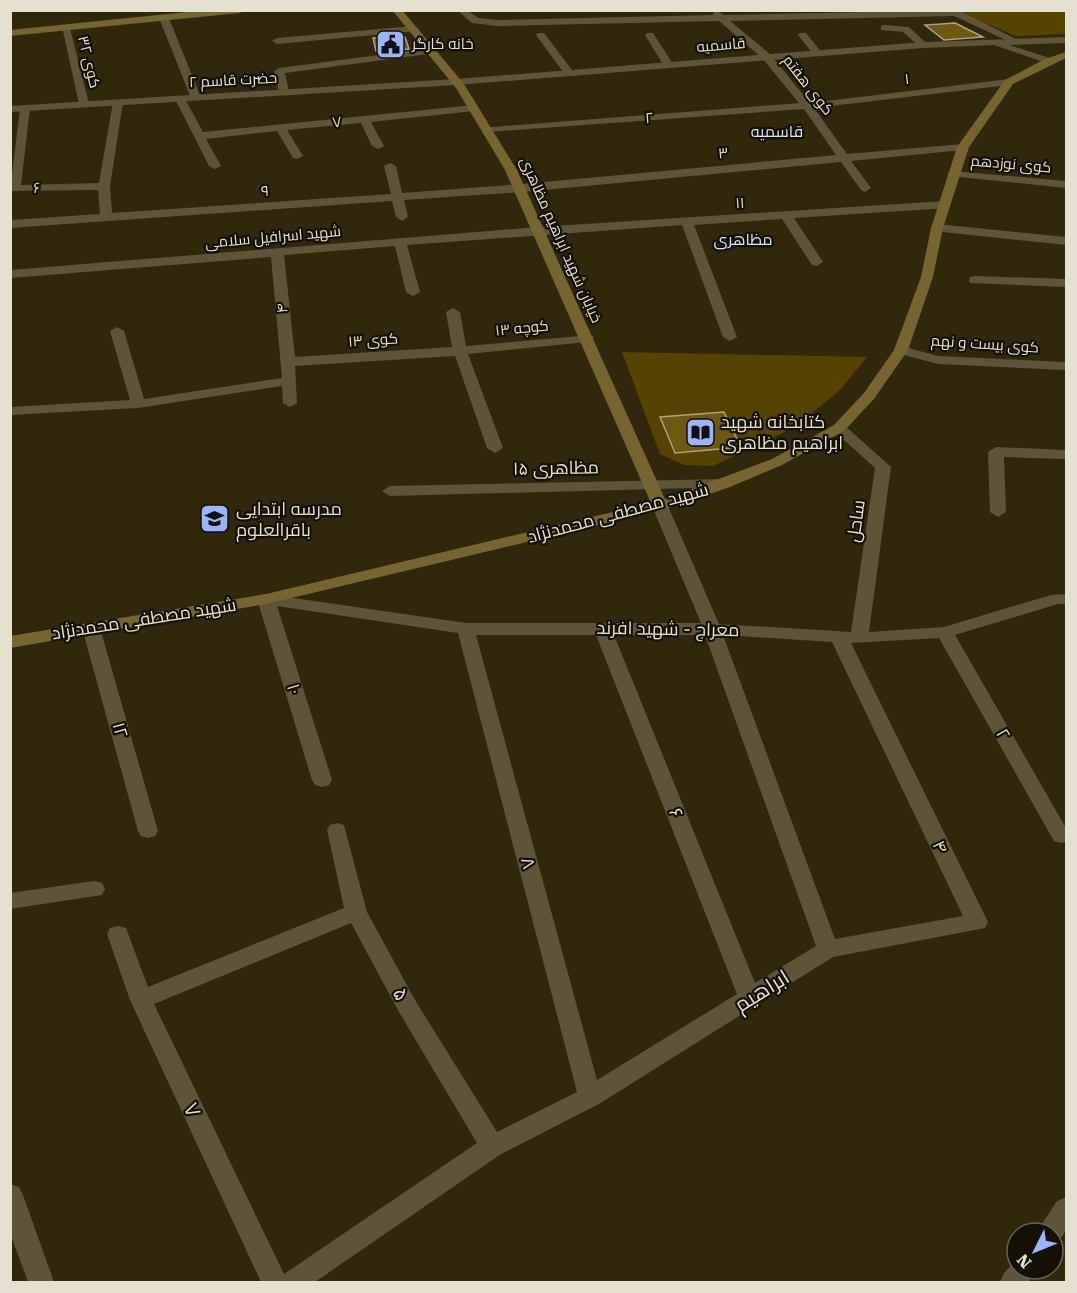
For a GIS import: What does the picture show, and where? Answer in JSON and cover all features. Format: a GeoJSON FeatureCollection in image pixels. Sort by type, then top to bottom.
{"type":"FeatureCollection","features":[{"type":"Feature","properties":{"kind":"main road"},"geometry":{"type":"LineString","coordinates":[[12,32],[163,14],[240,10]]}},
{"type":"Feature","properties":{"kind":"main road","name":"خیابان شهید ابراهیم مظاهری"},"geometry":{"type":"LineString","coordinates":[[396,10],[433,51],[491,130],[522,188],[538,231],[660,506]]}},
{"type":"Feature","properties":{"kind":"main road"},"geometry":{"type":"LineString","coordinates":[[12,32],[65,28],[163,14]]}},
{"type":"Feature","properties":{"kind":"main road","name":"شهید مصطفی محمدنژاد"},"geometry":{"type":"LineString","coordinates":[[10,642],[266,599],[660,506],[724,484],[777,462],[839,428],[869,396],[901,350],[927,277],[937,228],[963,147],[1009,82],[1049,61],[1066,56]]}},
{"type":"Feature","properties":{"kind":"street"},"geometry":{"type":"LineString","coordinates":[[461,10],[475,21],[528,23],[717,14],[951,11],[1013,40]]}},
{"type":"Feature","properties":{"kind":"street"},"geometry":{"type":"LineString","coordinates":[[516,10],[528,23]]}},
{"type":"Feature","properties":{"kind":"street"},"geometry":{"type":"LineString","coordinates":[[163,14],[196,98]]}},
{"type":"Feature","properties":{"kind":"street","name":"کوی هفتم"},"geometry":{"type":"LineString","coordinates":[[717,14],[766,56],[807,106],[865,188]]}},
{"type":"Feature","properties":{"kind":"street","name":"کوی ۳۲"},"geometry":{"type":"LineString","coordinates":[[65,28],[84,104]]}},
{"type":"Feature","properties":{"kind":"street"},"geometry":{"type":"LineString","coordinates":[[278,41],[414,28]]}},
{"type":"Feature","properties":{"kind":"street"},"geometry":{"type":"LineString","coordinates":[[884,28],[906,29],[923,45]]}},
{"type":"Feature","properties":{"kind":"street"},"geometry":{"type":"LineString","coordinates":[[541,35],[570,74]]}},
{"type":"Feature","properties":{"kind":"street"},"geometry":{"type":"LineString","coordinates":[[650,35],[668,64]]}},
{"type":"Feature","properties":{"kind":"street"},"geometry":{"type":"LineString","coordinates":[[803,35],[817,53]]}},
{"type":"Feature","properties":{"kind":"street","name":"قاسمیه"},"geometry":{"type":"LineString","coordinates":[[456,82],[923,45],[1013,40],[1066,40]]}},
{"type":"Feature","properties":{"kind":"street"},"geometry":{"type":"LineString","coordinates":[[989,42],[1049,61]]}},
{"type":"Feature","properties":{"kind":"street"},"geometry":{"type":"LineString","coordinates":[[284,92],[279,70],[433,51]]}},
{"type":"Feature","properties":{"kind":"street","name":"۲ حضرت قاسم"},"geometry":{"type":"LineString","coordinates":[[10,109],[456,82]]}},
{"type":"Feature","properties":{"kind":"street","name":"۱"},"geometry":{"type":"LineString","coordinates":[[807,106],[1009,82]]}},
{"type":"Feature","properties":{"kind":"street"},"geometry":{"type":"LineString","coordinates":[[180,99],[214,166]]}},
{"type":"Feature","properties":{"kind":"street"},"geometry":{"type":"LineString","coordinates":[[106,218],[105,186],[118,102]]}},
{"type":"Feature","properties":{"kind":"street","name":"۲"},"geometry":{"type":"LineString","coordinates":[[491,130],[807,106]]}},
{"type":"Feature","properties":{"kind":"street","name":"۶"},"geometry":{"type":"LineString","coordinates":[[25,108],[15,189],[105,186]]}},
{"type":"Feature","properties":{"kind":"street","name":"۷"},"geometry":{"type":"LineString","coordinates":[[199,136],[474,108]]}},
{"type":"Feature","properties":{"kind":"street"},"geometry":{"type":"LineString","coordinates":[[364,119],[378,146]]}},
{"type":"Feature","properties":{"kind":"street"},"geometry":{"type":"LineString","coordinates":[[280,128],[297,156]]}},
{"type":"Feature","properties":{"kind":"street","name":"۳"},"geometry":{"type":"LineString","coordinates":[[522,188],[963,147]]}},
{"type":"Feature","properties":{"kind":"street"},"geometry":{"type":"LineString","coordinates":[[390,166],[402,217]]}},
{"type":"Feature","properties":{"kind":"street","name":"کوی نوزدهم"},"geometry":{"type":"LineString","coordinates":[[953,174],[1066,184]]}},
{"type":"Feature","properties":{"kind":"street","name":"۹"},"geometry":{"type":"LineString","coordinates":[[10,224],[522,188]]}},
{"type":"Feature","properties":{"kind":"street","name":"۱۱"},"geometry":{"type":"LineString","coordinates":[[538,231],[944,205]]}},
{"type":"Feature","properties":{"kind":"street"},"geometry":{"type":"LineString","coordinates":[[786,216],[817,262]]}},
{"type":"Feature","properties":{"kind":"street"},"geometry":{"type":"LineString","coordinates":[[687,223],[730,337]]}},
{"type":"Feature","properties":{"kind":"street"},"geometry":{"type":"LineString","coordinates":[[937,228],[1066,241]]}},
{"type":"Feature","properties":{"kind":"street","name":"شهید اسرافیل سلامی"},"geometry":{"type":"LineString","coordinates":[[10,274],[538,231]]}},
{"type":"Feature","properties":{"kind":"street"},"geometry":{"type":"LineString","coordinates":[[400,243],[413,292]]}},
{"type":"Feature","properties":{"kind":"street","name":"۴"},"geometry":{"type":"LineString","coordinates":[[277,253],[290,403]]}},
{"type":"Feature","properties":{"kind":"street"},"geometry":{"type":"LineString","coordinates":[[975,280],[1066,283]]}},
{"type":"Feature","properties":{"kind":"street"},"geometry":{"type":"LineString","coordinates":[[453,312],[460,351],[495,448]]}},
{"type":"Feature","properties":{"kind":"street"},"geometry":{"type":"LineString","coordinates":[[117,331],[138,404]]}},
{"type":"Feature","properties":{"kind":"street","name":"کوچه ۱۳"},"geometry":{"type":"LineString","coordinates":[[460,351],[587,338]]}},
{"type":"Feature","properties":{"kind":"street","name":"کوی بیست و نهم"},"geometry":{"type":"LineString","coordinates":[[901,350],[938,360],[1066,366]]}},
{"type":"Feature","properties":{"kind":"street","name":"کوی ۱۳"},"geometry":{"type":"LineString","coordinates":[[288,362],[460,351]]}},
{"type":"Feature","properties":{"kind":"street"},"geometry":{"type":"LineString","coordinates":[[10,411],[138,404],[288,381]]}},
{"type":"Feature","properties":{"kind":"street","name":"ساحل"},"geometry":{"type":"LineString","coordinates":[[839,428],[883,467],[859,638]]}},
{"type":"Feature","properties":{"kind":"street"},"geometry":{"type":"LineString","coordinates":[[998,512],[996,452],[1066,455]]}},
{"type":"Feature","properties":{"kind":"street","name":"۱۵ مظاهری"},"geometry":{"type":"LineString","coordinates":[[390,491],[724,484]]}},
{"type":"Feature","properties":{"kind":"street"},"geometry":{"type":"LineString","coordinates":[[660,506],[712,629],[828,949]]}},
{"type":"Feature","properties":{"kind":"street","name":"معراج - شهید افرند"},"geometry":{"type":"LineString","coordinates":[[266,599],[466,629],[712,629],[859,638],[945,632],[1063,603]]}},
{"type":"Feature","properties":{"kind":"street","name":"۱۰"},"geometry":{"type":"LineString","coordinates":[[266,599],[322,780]]}},
{"type":"Feature","properties":{"kind":"street","name":"۱۲"},"geometry":{"type":"LineString","coordinates":[[91,628],[148,831]]}},
{"type":"Feature","properties":{"kind":"street","name":"۶"},"geometry":{"type":"LineString","coordinates":[[602,628],[750,999]]}},
{"type":"Feature","properties":{"kind":"street","name":"۸"},"geometry":{"type":"LineString","coordinates":[[466,629],[590,1097]]}},
{"type":"Feature","properties":{"kind":"street","name":"۲"},"geometry":{"type":"LineString","coordinates":[[945,632],[1061,836]]}},
{"type":"Feature","properties":{"kind":"street","name":"۴"},"geometry":{"type":"LineString","coordinates":[[828,949],[977,922],[838,637]]}},
{"type":"Feature","properties":{"kind":"street","name":"۵"},"geometry":{"type":"LineString","coordinates":[[337,830],[356,912],[407,1006],[492,1146]]}},
{"type":"Feature","properties":{"kind":"street"},"geometry":{"type":"LineString","coordinates":[[10,901],[94,889]]}},
{"type":"Feature","properties":{"kind":"street"},"geometry":{"type":"LineString","coordinates":[[141,1000],[356,912]]}},
{"type":"Feature","properties":{"kind":"street","name":"۷"},"geometry":{"type":"LineString","coordinates":[[118,934],[141,1000],[274,1282]]}},
{"type":"Feature","properties":{"kind":"street","name":"ابراهیم"},"geometry":{"type":"LineString","coordinates":[[294,1282],[492,1146],[590,1097],[828,949]]}},
{"type":"Feature","properties":{"kind":"street"},"geometry":{"type":"LineString","coordinates":[[10,1195],[41,1282]]}},
{"type":"Feature","properties":{"kind":"shaded area"},"geometry":{"type":"Polygon","coordinates":[[[956,11],[1066,11],[1066,34],[1016,36],[956,11]]]}},
{"type":"Feature","properties":{"kind":"shaded area"},"geometry":{"type":"Polygon","coordinates":[[[622,352],[867,357],[841,389],[797,426],[713,466],[684,465],[660,454],[622,352]]]}},
{"type":"Feature","properties":{"kind":"building"},"geometry":{"type":"Polygon","coordinates":[[[955,23],[983,37],[944,40],[925,25],[955,23]]]}},
{"type":"Feature","properties":{"kind":"building","name":"خانه کارگر"},"geometry":{"type":"Polygon","coordinates":[[[405,37],[409,49],[376,51],[373,38],[405,37]]]}},
{"type":"Feature","properties":{"kind":"building","name":"کتابخانه شهید ابراهیم مظاهری"},"geometry":{"type":"Polygon","coordinates":[[[724,412],[741,447],[675,453],[660,417],[724,412]]]}},
{"type":"Feature","properties":{"kind":"place","name":"خانه کارگر"},"geometry":{"type":"Point","coordinates":[391,44]}},
{"type":"Feature","properties":{"kind":"place","name":"کتابخانه شهید ابراهیم مظاهری"},"geometry":{"type":"Point","coordinates":[700,432]}},
{"type":"Feature","properties":{"kind":"place","name":"مدرسه ابتدایی باقرالعلوم"},"geometry":{"type":"Point","coordinates":[215,519]}},
{"type":"Feature","properties":{"kind":"district","name":"قاسمیه"},"geometry":{"type":"Point","coordinates":[777,131]}},
{"type":"Feature","properties":{"kind":"district","name":"مظاهری"},"geometry":{"type":"Point","coordinates":[743,239]}}]}
